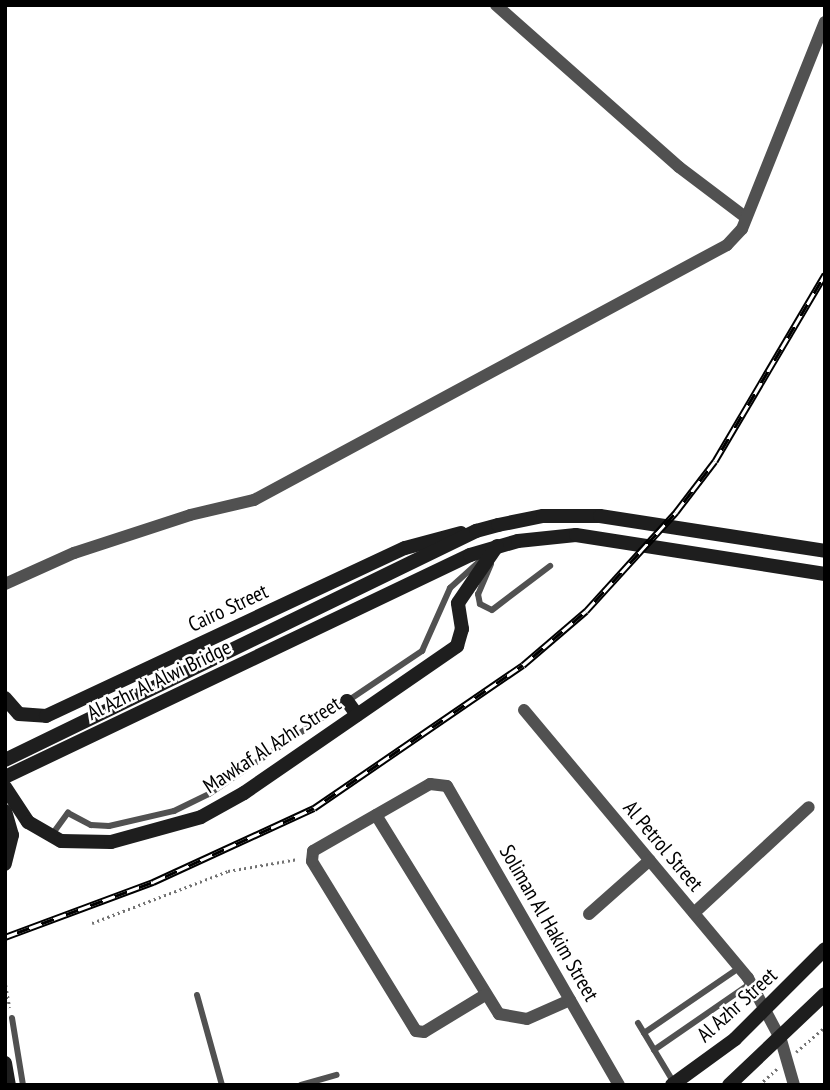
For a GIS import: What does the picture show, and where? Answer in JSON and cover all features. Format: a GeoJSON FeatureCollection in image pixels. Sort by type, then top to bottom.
{"type":"FeatureCollection","features":[{"type":"Feature","properties":{"kind":"main road","name":"Cairo Street"},"geometry":{"type":"LineString","coordinates":[[5,698],[19,714],[46,716],[405,548],[517,520],[569,514],[825,551]]}},
{"type":"Feature","properties":{"kind":"main road","name":"Cairo Street"},"geometry":{"type":"LineString","coordinates":[[328,605],[476,531]]}},
{"type":"Feature","properties":{"kind":"main road"},"geometry":{"type":"LineString","coordinates":[[497,546],[545,536],[576,535],[825,574]]}},
{"type":"Feature","properties":{"kind":"main road","name":"Al Azhr Al Alwi Bridge"},"geometry":{"type":"LineString","coordinates":[[5,777],[331,621],[497,546]]}},
{"type":"Feature","properties":{"kind":"main road","name":"Mawkaf Al Azhr Street"},"geometry":{"type":"LineString","coordinates":[[50,837],[80,843],[111,842],[216,809],[457,646],[462,629],[458,603],[497,546]]}},
{"type":"Feature","properties":{"kind":"main road","name":"Al Azhr Al Alwi Bridge"},"geometry":{"type":"LineString","coordinates":[[5,760],[328,605]]}},
{"type":"Feature","properties":{"kind":"main road"},"geometry":{"type":"LineString","coordinates":[[347,701],[357,715]]}},
{"type":"Feature","properties":{"kind":"main road"},"geometry":{"type":"LineString","coordinates":[[5,787],[29,822],[50,837]]}},
{"type":"Feature","properties":{"kind":"main road"},"geometry":{"type":"LineString","coordinates":[[209,794],[216,809]]}},
{"type":"Feature","properties":{"kind":"main road"},"geometry":{"type":"LineString","coordinates":[[5,811],[12,835],[5,864]]}},
{"type":"Feature","properties":{"kind":"main road","name":"Al Azhr Street"},"geometry":{"type":"LineString","coordinates":[[673,1084],[767,1010],[825,949]]}},
{"type":"Feature","properties":{"kind":"main road"},"geometry":{"type":"LineString","coordinates":[[729,1085],[781,1040],[825,994]]}},
{"type":"Feature","properties":{"kind":"main road"},"geometry":{"type":"LineString","coordinates":[[5,1063],[9,1085]]}},
{"type":"Feature","properties":{"kind":"street"},"geometry":{"type":"LineString","coordinates":[[496,5],[679,167],[745,217]]}},
{"type":"Feature","properties":{"kind":"street"},"geometry":{"type":"LineString","coordinates":[[5,584],[74,553],[183,517],[254,500],[708,258],[727,245],[742,229],[825,22]]}},
{"type":"Feature","properties":{"kind":"street","name":"Al Petrol Street"},"geometry":{"type":"LineString","coordinates":[[524,710],[751,983],[781,1040],[794,1085]]}},
{"type":"Feature","properties":{"kind":"street","name":"Soliman Al Hakim Street"},"geometry":{"type":"LineString","coordinates":[[376,815],[430,784],[442,784],[450,789],[619,1085]]}},
{"type":"Feature","properties":{"kind":"street"},"geometry":{"type":"LineString","coordinates":[[694,913],[809,807]]}},
{"type":"Feature","properties":{"kind":"street"},"geometry":{"type":"LineString","coordinates":[[485,995],[418,1032],[311,857],[313,850],[376,815],[499,1014],[520,1020],[570,1000]]}},
{"type":"Feature","properties":{"kind":"street"},"geometry":{"type":"LineString","coordinates":[[589,914],[650,860]]}},
{"type":"Feature","properties":{"kind":"lane"},"geometry":{"type":"LineString","coordinates":[[497,546],[478,594],[487,610],[499,608],[550,566]]}},
{"type":"Feature","properties":{"kind":"lane"},"geometry":{"type":"LineString","coordinates":[[50,837],[68,813],[91,825],[109,826],[165,814],[209,794],[422,651],[450,588],[497,546]]}},
{"type":"Feature","properties":{"kind":"lane"},"geometry":{"type":"LineString","coordinates":[[644,1034],[739,968]]}},
{"type":"Feature","properties":{"kind":"lane"},"geometry":{"type":"LineString","coordinates":[[654,1050],[751,983]]}},
{"type":"Feature","properties":{"kind":"lane"},"geometry":{"type":"LineString","coordinates":[[197,995],[222,1085]]}},
{"type":"Feature","properties":{"kind":"lane"},"geometry":{"type":"LineString","coordinates":[[12,1018],[23,1085]]}},
{"type":"Feature","properties":{"kind":"lane"},"geometry":{"type":"LineString","coordinates":[[638,1023],[673,1084]]}},
{"type":"Feature","properties":{"kind":"lane"},"geometry":{"type":"LineString","coordinates":[[302,1085],[337,1075]]}},
{"type":"Feature","properties":{"kind":"path"},"geometry":{"type":"LineString","coordinates":[[92,923],[228,872],[311,857]]}},
{"type":"Feature","properties":{"kind":"path"},"geometry":{"type":"LineString","coordinates":[[5,980],[5,1001]]}},
{"type":"Feature","properties":{"kind":"path"},"geometry":{"type":"LineString","coordinates":[[759,1085],[825,1027]]}},
{"type":"Feature","properties":{"kind":"path"},"geometry":{"type":"LineString","coordinates":[[765,1079],[766,1085]]}},
{"type":"Feature","properties":{"kind":"railway"},"geometry":{"type":"LineString","coordinates":[[5,937],[153,882],[314,808],[523,665],[586,611],[676,512],[715,461],[825,274]]}}]}
